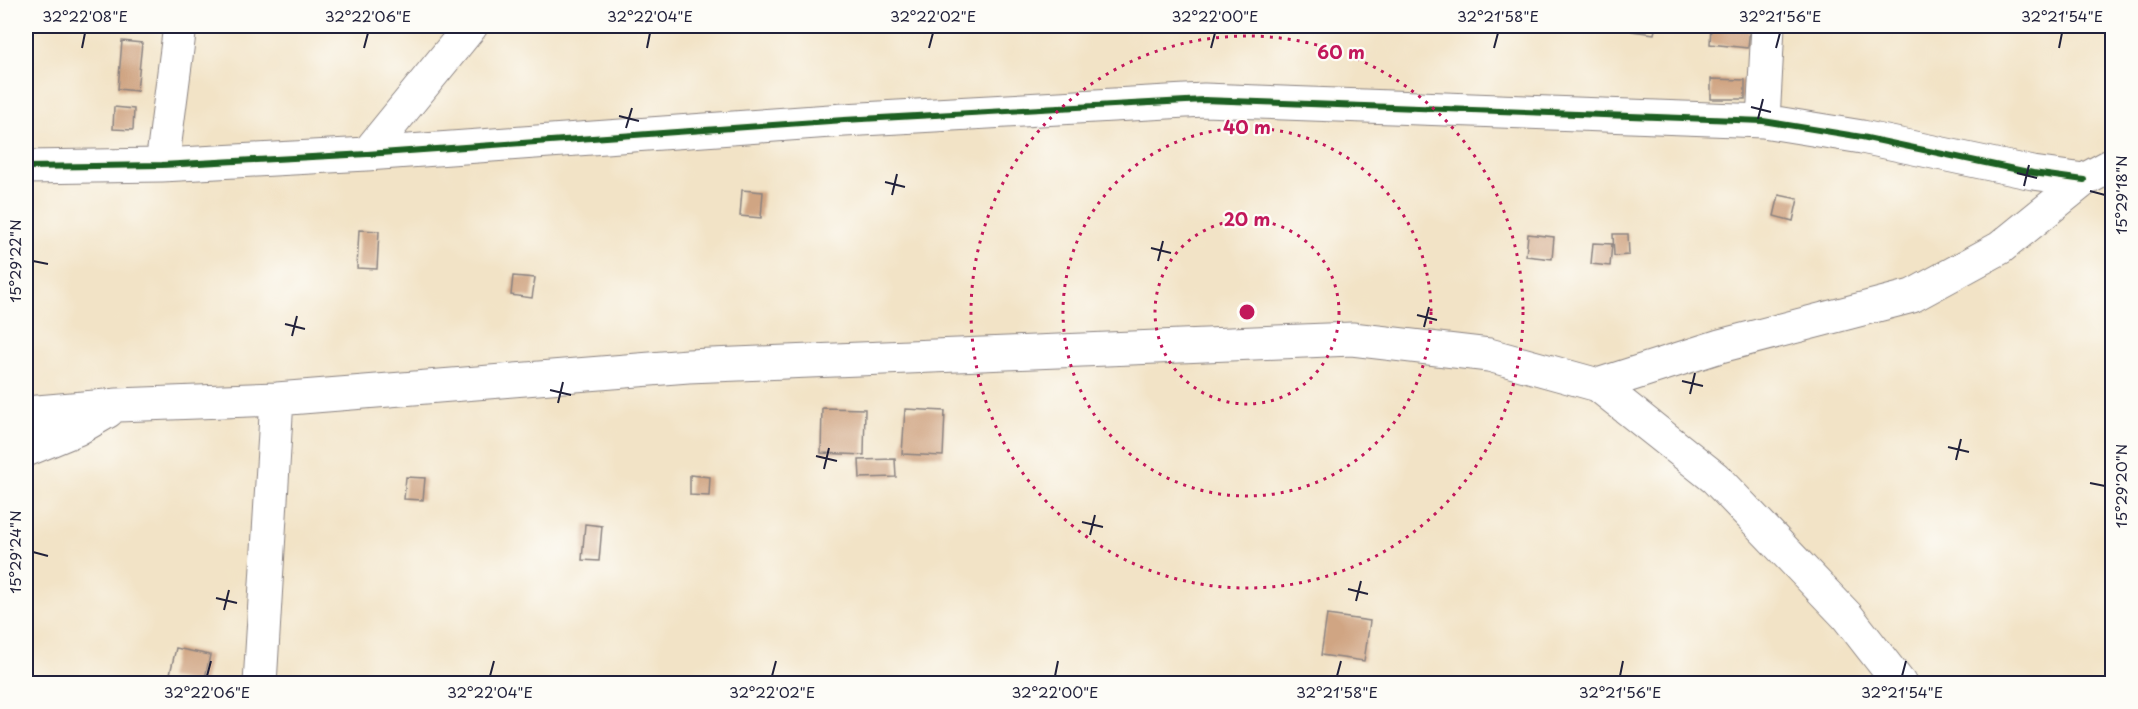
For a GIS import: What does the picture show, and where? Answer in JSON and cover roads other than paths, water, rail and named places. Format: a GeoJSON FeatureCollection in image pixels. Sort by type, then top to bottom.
{"type":"FeatureCollection","features":[{"type":"Feature","properties":{"kind":"street"},"geometry":{"type":"LineString","coordinates":[[162,165],[180,26]]}},
{"type":"Feature","properties":{"kind":"street"},"geometry":{"type":"LineString","coordinates":[[367,154],[471,26]]}},
{"type":"Feature","properties":{"kind":"street"},"geometry":{"type":"LineString","coordinates":[[1763,122],[1768,26]]}},
{"type":"Feature","properties":{"kind":"street"},"geometry":{"type":"LineString","coordinates":[[26,167],[162,165],[367,154],[844,120],[1204,100],[1763,122],[1862,137],[2033,172],[2084,180]]}},
{"type":"Feature","properties":{"kind":"street"},"geometry":{"type":"LineString","coordinates":[[1598,386],[1720,346],[1912,296],[2000,248],[2084,180],[2112,165]]}},
{"type":"Feature","properties":{"kind":"street"},"geometry":{"type":"LineString","coordinates":[[26,413],[118,405],[277,399],[688,366],[1352,339],[1489,355],[1598,386],[1715,478],[1847,616],[1900,684]]}},
{"type":"Feature","properties":{"kind":"street"},"geometry":{"type":"LineString","coordinates":[[260,684],[277,399]]}},
{"type":"Feature","properties":{"kind":"street"},"geometry":{"type":"LineString","coordinates":[[26,450],[77,429],[118,405]]}}]}
